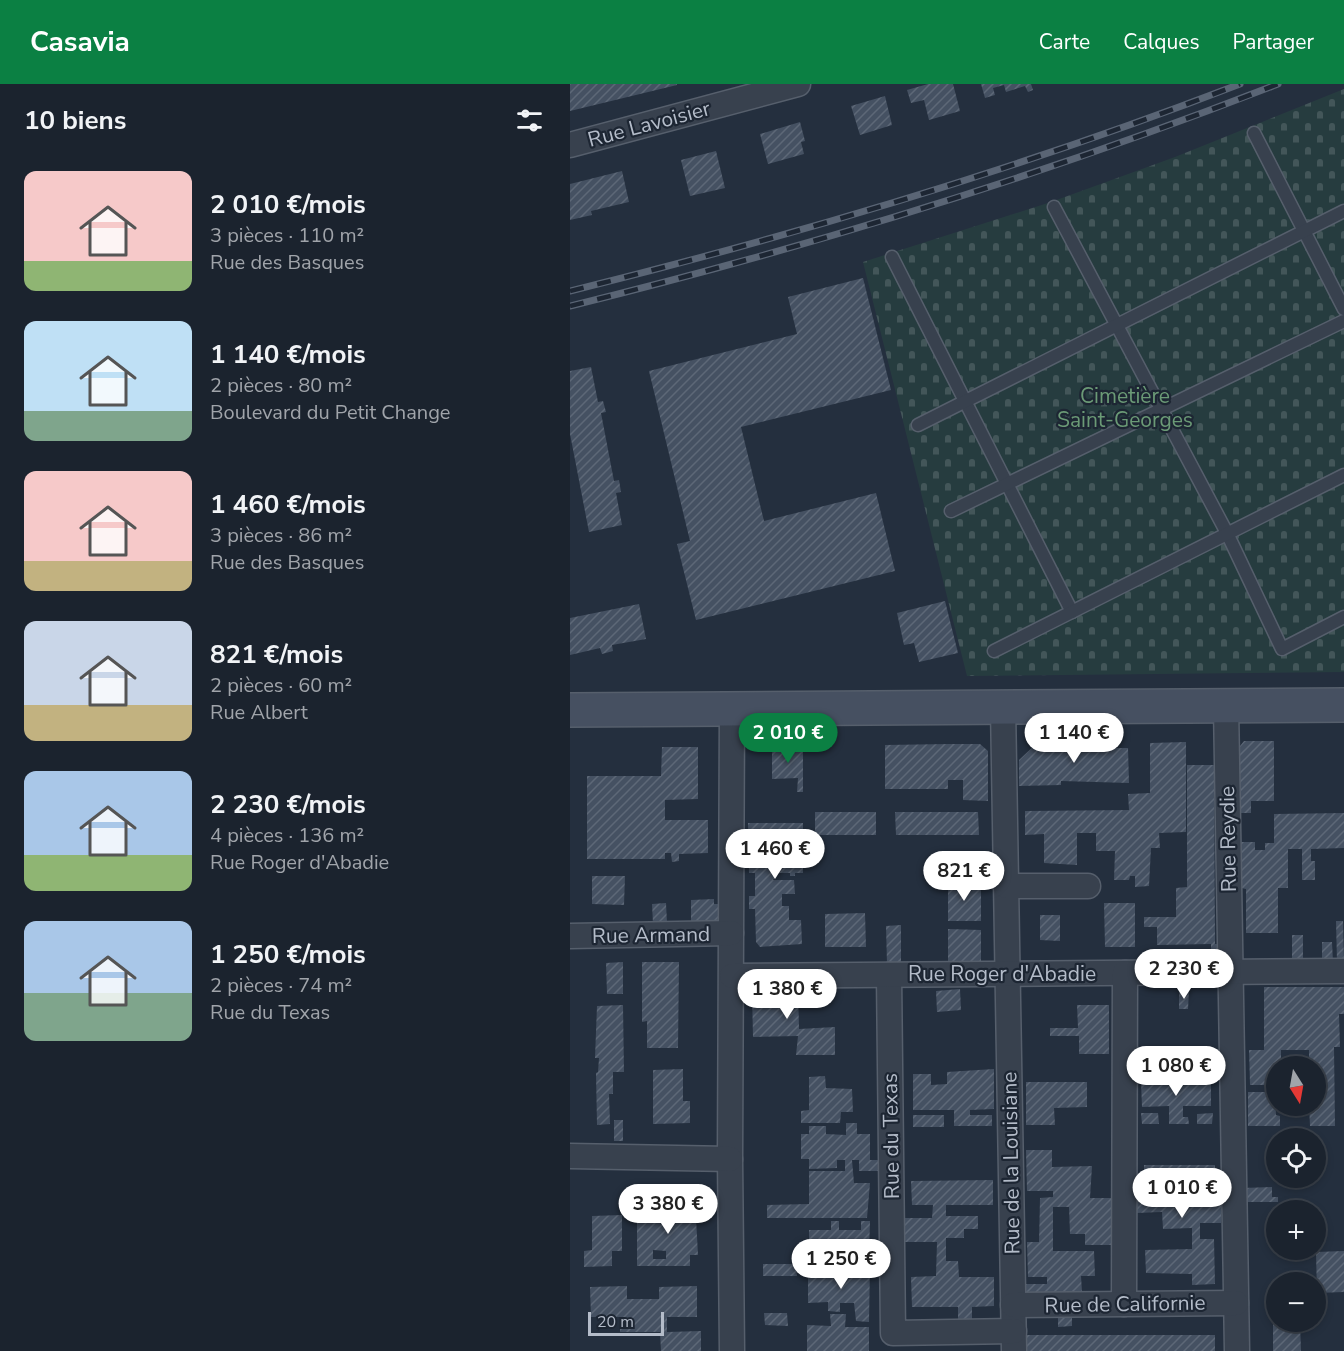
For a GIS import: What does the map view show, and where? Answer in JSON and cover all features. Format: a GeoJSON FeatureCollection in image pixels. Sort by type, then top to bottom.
{"type":"FeatureCollection","features":[{"type":"Feature","properties":{"kind":"main road"},"geometry":{"type":"LineString","coordinates":[[570,710],[1344,705]]}},
{"type":"Feature","properties":{"kind":"street","name":"Rue Lavoisier"},"geometry":{"type":"LineString","coordinates":[[570,145],[798,84]]}},
{"type":"Feature","properties":{"kind":"street","name":"Rue Reydie"},"geometry":{"type":"LineString","coordinates":[[1226,705],[1237,1351]]}},
{"type":"Feature","properties":{"kind":"street","name":"Rue de la Louisiane"},"geometry":{"type":"LineString","coordinates":[[1003,706],[1014,1341]]}},
{"type":"Feature","properties":{"kind":"street"},"geometry":{"type":"LineString","coordinates":[[732,708],[730,1159],[732,1351]]}},
{"type":"Feature","properties":{"kind":"street"},"geometry":{"type":"LineString","coordinates":[[1006,886],[1088,886]]}},
{"type":"Feature","properties":{"kind":"street","name":"Rue Armand"},"geometry":{"type":"LineString","coordinates":[[570,936],[731,933]]}},
{"type":"Feature","properties":{"kind":"street","name":"Rue Roger d'Abadie"},"geometry":{"type":"LineString","coordinates":[[732,976],[1344,971]]}},
{"type":"Feature","properties":{"kind":"street"},"geometry":{"type":"LineString","coordinates":[[1124,1304],[1125,973]]}},
{"type":"Feature","properties":{"kind":"street","name":"Rue du Texas"},"geometry":{"type":"LineString","coordinates":[[889,975],[893,1333],[1014,1341]]}},
{"type":"Feature","properties":{"kind":"street"},"geometry":{"type":"LineString","coordinates":[[570,1156],[730,1159]]}},
{"type":"Feature","properties":{"kind":"street","name":"Rue de Californie"},"geometry":{"type":"LineString","coordinates":[[1013,1305],[1236,1303]]}},
{"type":"Feature","properties":{"kind":"lane"},"geometry":{"type":"LineString","coordinates":[[1254,133],[1344,309]]}},
{"type":"Feature","properties":{"kind":"lane"},"geometry":{"type":"LineString","coordinates":[[1054,207],[1116,328],[1227,533],[1282,649],[1344,617]]}},
{"type":"Feature","properties":{"kind":"lane"},"geometry":{"type":"LineString","coordinates":[[918,425],[1116,328],[1344,211]]}},
{"type":"Feature","properties":{"kind":"lane"},"geometry":{"type":"LineString","coordinates":[[892,257],[1072,612]]}},
{"type":"Feature","properties":{"kind":"lane"},"geometry":{"type":"LineString","coordinates":[[951,511],[1344,321]]}},
{"type":"Feature","properties":{"kind":"lane"},"geometry":{"type":"LineString","coordinates":[[994,651],[1344,475]]}},
{"type":"Feature","properties":{"kind":"green space","name":"Cimetière Saint-Georges"},"geometry":{"type":"Polygon","coordinates":[[[1344,89],[1344,672],[967,676],[863,262],[1051,202],[1175,157],[1344,89]]]}},
{"type":"Feature","properties":{"kind":"building"},"geometry":{"type":"Polygon","coordinates":[[[570,84],[677,84],[677,85],[570,111],[570,84]]]}},
{"type":"Feature","properties":{"kind":"building"},"geometry":{"type":"Polygon","coordinates":[[[928,84],[953,84],[960,111],[929,120],[924,100],[911,103],[907,90],[928,84]]]}},
{"type":"Feature","properties":{"kind":"building"},"geometry":{"type":"Polygon","coordinates":[[[981,84],[1031,84],[1033,90],[1028,92],[1025,86],[1006,92],[1004,85],[993,88],[995,95],[985,98],[981,84]]]}},
{"type":"Feature","properties":{"kind":"building"},"geometry":{"type":"Polygon","coordinates":[[[885,96],[892,125],[860,135],[851,106],[885,96]]]}},
{"type":"Feature","properties":{"kind":"building"},"geometry":{"type":"Polygon","coordinates":[[[800,122],[805,141],[801,142],[804,154],[768,164],[760,134],[800,122]]]}},
{"type":"Feature","properties":{"kind":"building"},"geometry":{"type":"Polygon","coordinates":[[[716,151],[725,188],[690,196],[681,160],[716,151]]]}},
{"type":"Feature","properties":{"kind":"building"},"geometry":{"type":"Polygon","coordinates":[[[622,171],[629,202],[591,211],[592,215],[570,220],[570,184],[622,171]]]}},
{"type":"Feature","properties":{"kind":"building"},"geometry":{"type":"Polygon","coordinates":[[[863,278],[891,390],[741,427],[764,521],[876,493],[895,571],[696,620],[677,544],[690,541],[649,371],[797,334],[788,297],[863,278]]]}},
{"type":"Feature","properties":{"kind":"building"},"geometry":{"type":"Polygon","coordinates":[[[591,367],[598,402],[603,401],[606,412],[601,413],[614,481],[619,480],[621,492],[616,493],[622,525],[589,532],[570,434],[570,371],[591,367]]]}},
{"type":"Feature","properties":{"kind":"building"},"geometry":{"type":"Polygon","coordinates":[[[945,601],[958,653],[919,662],[914,643],[904,645],[897,613],[945,601]]]}},
{"type":"Feature","properties":{"kind":"building"},"geometry":{"type":"Polygon","coordinates":[[[639,604],[646,639],[612,645],[613,651],[602,654],[600,648],[570,655],[570,618],[639,604]]]}},
{"type":"Feature","properties":{"kind":"building"},"geometry":{"type":"Polygon","coordinates":[[[1244,741],[1274,741],[1274,801],[1251,801],[1251,813],[1240,813],[1240,746],[1244,741]]]}},
{"type":"Feature","properties":{"kind":"building"},"geometry":{"type":"Polygon","coordinates":[[[1186,742],[1186,832],[1159,833],[1160,848],[1151,848],[1149,886],[1135,887],[1135,876],[1130,876],[1129,880],[1114,880],[1115,851],[1096,851],[1096,833],[1077,833],[1077,865],[1044,863],[1044,834],[1025,835],[1025,811],[1129,810],[1128,794],[1150,793],[1150,743],[1186,742]]]}},
{"type":"Feature","properties":{"kind":"building"},"geometry":{"type":"Polygon","coordinates":[[[1114,743],[1114,748],[1128,748],[1129,783],[1061,781],[1061,785],[1019,786],[1019,760],[1036,744],[1114,743]]]}},
{"type":"Feature","properties":{"kind":"building"},"geometry":{"type":"Polygon","coordinates":[[[980,744],[988,751],[988,801],[963,800],[963,780],[948,780],[948,789],[885,789],[885,745],[980,744]]]}},
{"type":"Feature","properties":{"kind":"building"},"geometry":{"type":"Polygon","coordinates":[[[772,746],[803,746],[803,792],[797,792],[798,778],[772,779],[772,746]]]}},
{"type":"Feature","properties":{"kind":"building"},"geometry":{"type":"Polygon","coordinates":[[[662,747],[698,747],[698,799],[665,800],[665,820],[708,820],[708,853],[679,854],[679,861],[672,862],[671,853],[665,853],[665,859],[587,859],[587,776],[661,776],[662,747]]]}},
{"type":"Feature","properties":{"kind":"building"},"geometry":{"type":"Polygon","coordinates":[[[1187,765],[1214,765],[1215,944],[1220,944],[1220,951],[1211,951],[1211,944],[1157,945],[1157,927],[1144,927],[1144,917],[1176,917],[1176,888],[1187,887],[1187,765]]]}},
{"type":"Feature","properties":{"kind":"building"},"geometry":{"type":"Polygon","coordinates":[[[815,812],[876,812],[876,835],[815,835],[815,812]]]}},
{"type":"Feature","properties":{"kind":"building"},"geometry":{"type":"Polygon","coordinates":[[[895,812],[978,812],[979,835],[896,835],[895,812]]]}},
{"type":"Feature","properties":{"kind":"building"},"geometry":{"type":"Polygon","coordinates":[[[1344,813],[1344,848],[1311,849],[1311,861],[1315,861],[1315,880],[1302,880],[1302,849],[1288,849],[1288,888],[1278,888],[1278,933],[1246,933],[1246,889],[1241,888],[1240,842],[1255,842],[1255,850],[1265,850],[1265,843],[1274,843],[1274,814],[1344,813]]]}},
{"type":"Feature","properties":{"kind":"building"},"geometry":{"type":"Polygon","coordinates":[[[748,823],[803,823],[803,873],[790,876],[790,873],[777,873],[773,880],[794,880],[795,894],[782,894],[782,906],[789,906],[789,920],[801,920],[802,944],[760,947],[756,942],[755,909],[749,909],[749,896],[755,896],[755,873],[749,873],[748,823]]]}},
{"type":"Feature","properties":{"kind":"building"},"geometry":{"type":"Polygon","coordinates":[[[592,876],[625,876],[624,905],[592,904],[592,876]]]}},
{"type":"Feature","properties":{"kind":"building"},"geometry":{"type":"Polygon","coordinates":[[[948,882],[981,882],[981,921],[948,921],[948,882]]]}},
{"type":"Feature","properties":{"kind":"building"},"geometry":{"type":"Polygon","coordinates":[[[714,899],[714,904],[720,904],[721,918],[714,923],[691,923],[691,900],[714,899]]]}},
{"type":"Feature","properties":{"kind":"building"},"geometry":{"type":"Polygon","coordinates":[[[666,903],[667,923],[653,924],[652,904],[666,903]]]}},
{"type":"Feature","properties":{"kind":"building"},"geometry":{"type":"Polygon","coordinates":[[[1104,903],[1135,903],[1135,947],[1105,947],[1104,903]]]}},
{"type":"Feature","properties":{"kind":"building"},"geometry":{"type":"Polygon","coordinates":[[[865,913],[866,947],[825,947],[825,914],[865,913]]]}},
{"type":"Feature","properties":{"kind":"building"},"geometry":{"type":"Polygon","coordinates":[[[1040,915],[1060,915],[1060,941],[1040,940],[1040,915]]]}},
{"type":"Feature","properties":{"kind":"building"},"geometry":{"type":"Polygon","coordinates":[[[1336,921],[1343,921],[1344,962],[1337,962],[1336,921]]]}},
{"type":"Feature","properties":{"kind":"building"},"geometry":{"type":"Polygon","coordinates":[[[901,925],[901,964],[887,964],[886,926],[901,925]]]}},
{"type":"Feature","properties":{"kind":"building"},"geometry":{"type":"Polygon","coordinates":[[[948,929],[981,930],[981,966],[948,966],[948,929]]]}},
{"type":"Feature","properties":{"kind":"building"},"geometry":{"type":"Polygon","coordinates":[[[1292,935],[1303,935],[1303,958],[1292,959],[1292,935]]]}},
{"type":"Feature","properties":{"kind":"building"},"geometry":{"type":"Polygon","coordinates":[[[1322,942],[1332,942],[1333,962],[1322,962],[1322,942]]]}},
{"type":"Feature","properties":{"kind":"building"},"geometry":{"type":"Polygon","coordinates":[[[623,962],[623,994],[607,994],[606,963],[623,962]]]}},
{"type":"Feature","properties":{"kind":"building"},"geometry":{"type":"Polygon","coordinates":[[[642,962],[679,962],[678,1048],[647,1048],[647,1021],[642,1022],[642,962]]]}},
{"type":"Feature","properties":{"kind":"building"},"geometry":{"type":"Polygon","coordinates":[[[744,986],[798,986],[799,1029],[835,1027],[835,1055],[796,1055],[798,1036],[753,1037],[752,993],[744,992],[744,986]]]}},
{"type":"Feature","properties":{"kind":"building"},"geometry":{"type":"Polygon","coordinates":[[[1264,987],[1344,987],[1344,1014],[1339,1014],[1340,1047],[1334,1047],[1335,1126],[1310,1126],[1310,1116],[1326,1116],[1326,1056],[1309,1056],[1309,1050],[1281,1050],[1281,1056],[1266,1056],[1266,1085],[1250,1085],[1249,1050],[1264,1050],[1264,987]]]}},
{"type":"Feature","properties":{"kind":"building"},"geometry":{"type":"Polygon","coordinates":[[[960,989],[961,1010],[937,1012],[936,991],[960,989]]]}},
{"type":"Feature","properties":{"kind":"building"},"geometry":{"type":"Polygon","coordinates":[[[1189,991],[1188,1009],[1179,1009],[1179,992],[1189,991]]]}},
{"type":"Feature","properties":{"kind":"building"},"geometry":{"type":"Polygon","coordinates":[[[623,1005],[624,1072],[613,1072],[613,1094],[609,1094],[610,1124],[597,1125],[596,1073],[599,1058],[595,1058],[597,1006],[623,1005]]]}},
{"type":"Feature","properties":{"kind":"building"},"geometry":{"type":"Polygon","coordinates":[[[1077,1005],[1109,1005],[1109,1054],[1079,1054],[1079,1036],[1050,1036],[1050,1028],[1078,1028],[1077,1005]]]}},
{"type":"Feature","properties":{"kind":"building"},"geometry":{"type":"Polygon","coordinates":[[[683,1069],[683,1101],[690,1101],[690,1123],[653,1124],[653,1070],[683,1069]]]}},
{"type":"Feature","properties":{"kind":"building"},"geometry":{"type":"Polygon","coordinates":[[[994,1069],[994,1109],[970,1110],[970,1115],[992,1115],[992,1126],[954,1126],[954,1110],[913,1110],[913,1074],[931,1074],[931,1085],[947,1084],[947,1072],[994,1069]]]}},
{"type":"Feature","properties":{"kind":"building"},"geometry":{"type":"Polygon","coordinates":[[[825,1076],[826,1088],[852,1089],[853,1112],[841,1112],[840,1123],[801,1123],[801,1111],[809,1110],[809,1077],[825,1076]]]}},
{"type":"Feature","properties":{"kind":"building"},"geometry":{"type":"Polygon","coordinates":[[[1211,1081],[1211,1106],[1183,1106],[1183,1117],[1188,1117],[1189,1124],[1169,1124],[1169,1106],[1142,1107],[1141,1082],[1211,1081]]]}},
{"type":"Feature","properties":{"kind":"building"},"geometry":{"type":"Polygon","coordinates":[[[1026,1082],[1087,1082],[1087,1107],[1054,1108],[1055,1125],[1026,1125],[1026,1082]]]}},
{"type":"Feature","properties":{"kind":"building"},"geometry":{"type":"Polygon","coordinates":[[[1248,1092],[1266,1092],[1266,1116],[1280,1116],[1280,1126],[1248,1126],[1248,1092]]]}},
{"type":"Feature","properties":{"kind":"building"},"geometry":{"type":"Polygon","coordinates":[[[1141,1113],[1158,1113],[1159,1124],[1142,1124],[1141,1113]]]}},
{"type":"Feature","properties":{"kind":"building"},"geometry":{"type":"Polygon","coordinates":[[[1213,1113],[1212,1124],[1197,1124],[1197,1114],[1213,1113]]]}},
{"type":"Feature","properties":{"kind":"building"},"geometry":{"type":"Polygon","coordinates":[[[913,1115],[944,1115],[944,1127],[913,1127],[913,1115]]]}},
{"type":"Feature","properties":{"kind":"building"},"geometry":{"type":"Polygon","coordinates":[[[614,1120],[623,1120],[623,1141],[614,1141],[614,1120]]]}},
{"type":"Feature","properties":{"kind":"building"},"geometry":{"type":"Polygon","coordinates":[[[846,1123],[857,1123],[857,1134],[870,1134],[870,1160],[879,1160],[879,1171],[859,1171],[859,1160],[852,1160],[854,1183],[870,1183],[867,1218],[767,1218],[767,1205],[809,1204],[809,1171],[845,1171],[845,1160],[837,1160],[837,1168],[809,1169],[809,1159],[801,1159],[801,1134],[809,1134],[809,1126],[826,1126],[826,1134],[846,1135],[846,1123]]]}},
{"type":"Feature","properties":{"kind":"building"},"geometry":{"type":"Polygon","coordinates":[[[1026,1150],[1052,1150],[1052,1167],[1092,1166],[1090,1198],[1111,1198],[1111,1245],[1085,1245],[1085,1234],[1070,1234],[1069,1207],[1053,1207],[1053,1251],[1094,1251],[1095,1276],[1081,1276],[1082,1292],[1023,1292],[1023,1284],[1047,1284],[1047,1277],[1028,1277],[1027,1242],[1039,1242],[1040,1198],[1053,1197],[1053,1191],[1027,1191],[1026,1150]]]}},
{"type":"Feature","properties":{"kind":"building"},"geometry":{"type":"Polygon","coordinates":[[[1144,1165],[1215,1165],[1215,1191],[1168,1191],[1168,1201],[1185,1202],[1186,1207],[1195,1206],[1195,1201],[1221,1201],[1221,1223],[1200,1223],[1200,1239],[1214,1239],[1215,1284],[1192,1285],[1192,1274],[1146,1273],[1145,1250],[1192,1249],[1192,1228],[1163,1229],[1162,1212],[1136,1213],[1137,1199],[1152,1199],[1152,1190],[1144,1190],[1144,1165]]]}},
{"type":"Feature","properties":{"kind":"building"},"geometry":{"type":"Polygon","coordinates":[[[993,1180],[993,1205],[946,1205],[946,1216],[978,1216],[978,1229],[964,1229],[964,1238],[946,1238],[946,1261],[958,1261],[959,1277],[994,1277],[994,1306],[972,1307],[972,1323],[958,1323],[958,1307],[912,1307],[911,1277],[936,1276],[937,1242],[902,1242],[902,1218],[932,1218],[933,1205],[912,1205],[911,1181],[993,1180]]]}},
{"type":"Feature","properties":{"kind":"building"},"geometry":{"type":"Polygon","coordinates":[[[1242,1188],[1272,1188],[1272,1197],[1278,1197],[1278,1200],[1243,1202],[1242,1188]]]}},
{"type":"Feature","properties":{"kind":"building"},"geometry":{"type":"Polygon","coordinates":[[[666,1199],[695,1199],[698,1255],[690,1255],[690,1266],[637,1266],[637,1214],[666,1214],[666,1199]],[[653,1250],[653,1259],[666,1259],[666,1251],[653,1250]]]}},
{"type":"Feature","properties":{"kind":"building"},"geometry":{"type":"Polygon","coordinates":[[[622,1215],[622,1251],[612,1251],[612,1266],[584,1267],[584,1251],[592,1250],[592,1216],[622,1215]]]}},
{"type":"Feature","properties":{"kind":"building"},"geometry":{"type":"Polygon","coordinates":[[[831,1221],[839,1221],[839,1230],[861,1230],[861,1221],[870,1221],[867,1262],[845,1262],[845,1254],[839,1254],[839,1262],[830,1263],[830,1253],[809,1253],[809,1230],[831,1230],[831,1221]]]}},
{"type":"Feature","properties":{"kind":"building"},"geometry":{"type":"Polygon","coordinates":[[[1344,1251],[1344,1292],[1326,1293],[1326,1272],[1316,1272],[1316,1260],[1326,1260],[1326,1252],[1344,1251]]]}},
{"type":"Feature","properties":{"kind":"building"},"geometry":{"type":"Polygon","coordinates":[[[763,1264],[796,1264],[797,1276],[763,1276],[763,1264]]]}},
{"type":"Feature","properties":{"kind":"building"},"geometry":{"type":"Polygon","coordinates":[[[808,1265],[825,1265],[826,1277],[850,1277],[849,1266],[870,1266],[869,1322],[856,1321],[854,1303],[840,1303],[840,1312],[828,1311],[828,1302],[808,1303],[808,1265]]]}},
{"type":"Feature","properties":{"kind":"building"},"geometry":{"type":"Polygon","coordinates":[[[627,1286],[627,1299],[659,1299],[659,1287],[697,1286],[697,1317],[667,1317],[667,1332],[701,1331],[701,1351],[661,1351],[660,1332],[620,1332],[620,1317],[591,1317],[590,1287],[627,1286]]]}},
{"type":"Feature","properties":{"kind":"building"},"geometry":{"type":"Polygon","coordinates":[[[764,1313],[787,1313],[788,1326],[765,1325],[764,1313]]]}},
{"type":"Feature","properties":{"kind":"building"},"geometry":{"type":"Polygon","coordinates":[[[830,1314],[846,1314],[845,1327],[869,1327],[869,1351],[807,1351],[807,1325],[831,1326],[830,1314]]]}},
{"type":"Feature","properties":{"kind":"building"},"geometry":{"type":"Polygon","coordinates":[[[1058,1318],[1072,1318],[1072,1326],[1058,1327],[1058,1318]]]}},
{"type":"Feature","properties":{"kind":"building"},"geometry":{"type":"Polygon","coordinates":[[[1273,1332],[1300,1332],[1301,1351],[1273,1351],[1273,1332]]]}},
{"type":"Feature","properties":{"kind":"building"},"geometry":{"type":"Polygon","coordinates":[[[1023,1335],[1215,1335],[1215,1351],[1023,1351],[1023,1335]]]}},
{"type":"Feature","properties":{"kind":"railway"},"geometry":{"type":"LineString","coordinates":[[570,291],[740,247],[908,198],[1075,144],[1240,84]]}},
{"type":"Feature","properties":{"kind":"railway"},"geometry":{"type":"LineString","coordinates":[[570,306],[750,259],[928,207],[1104,148],[1278,84]]}}]}
